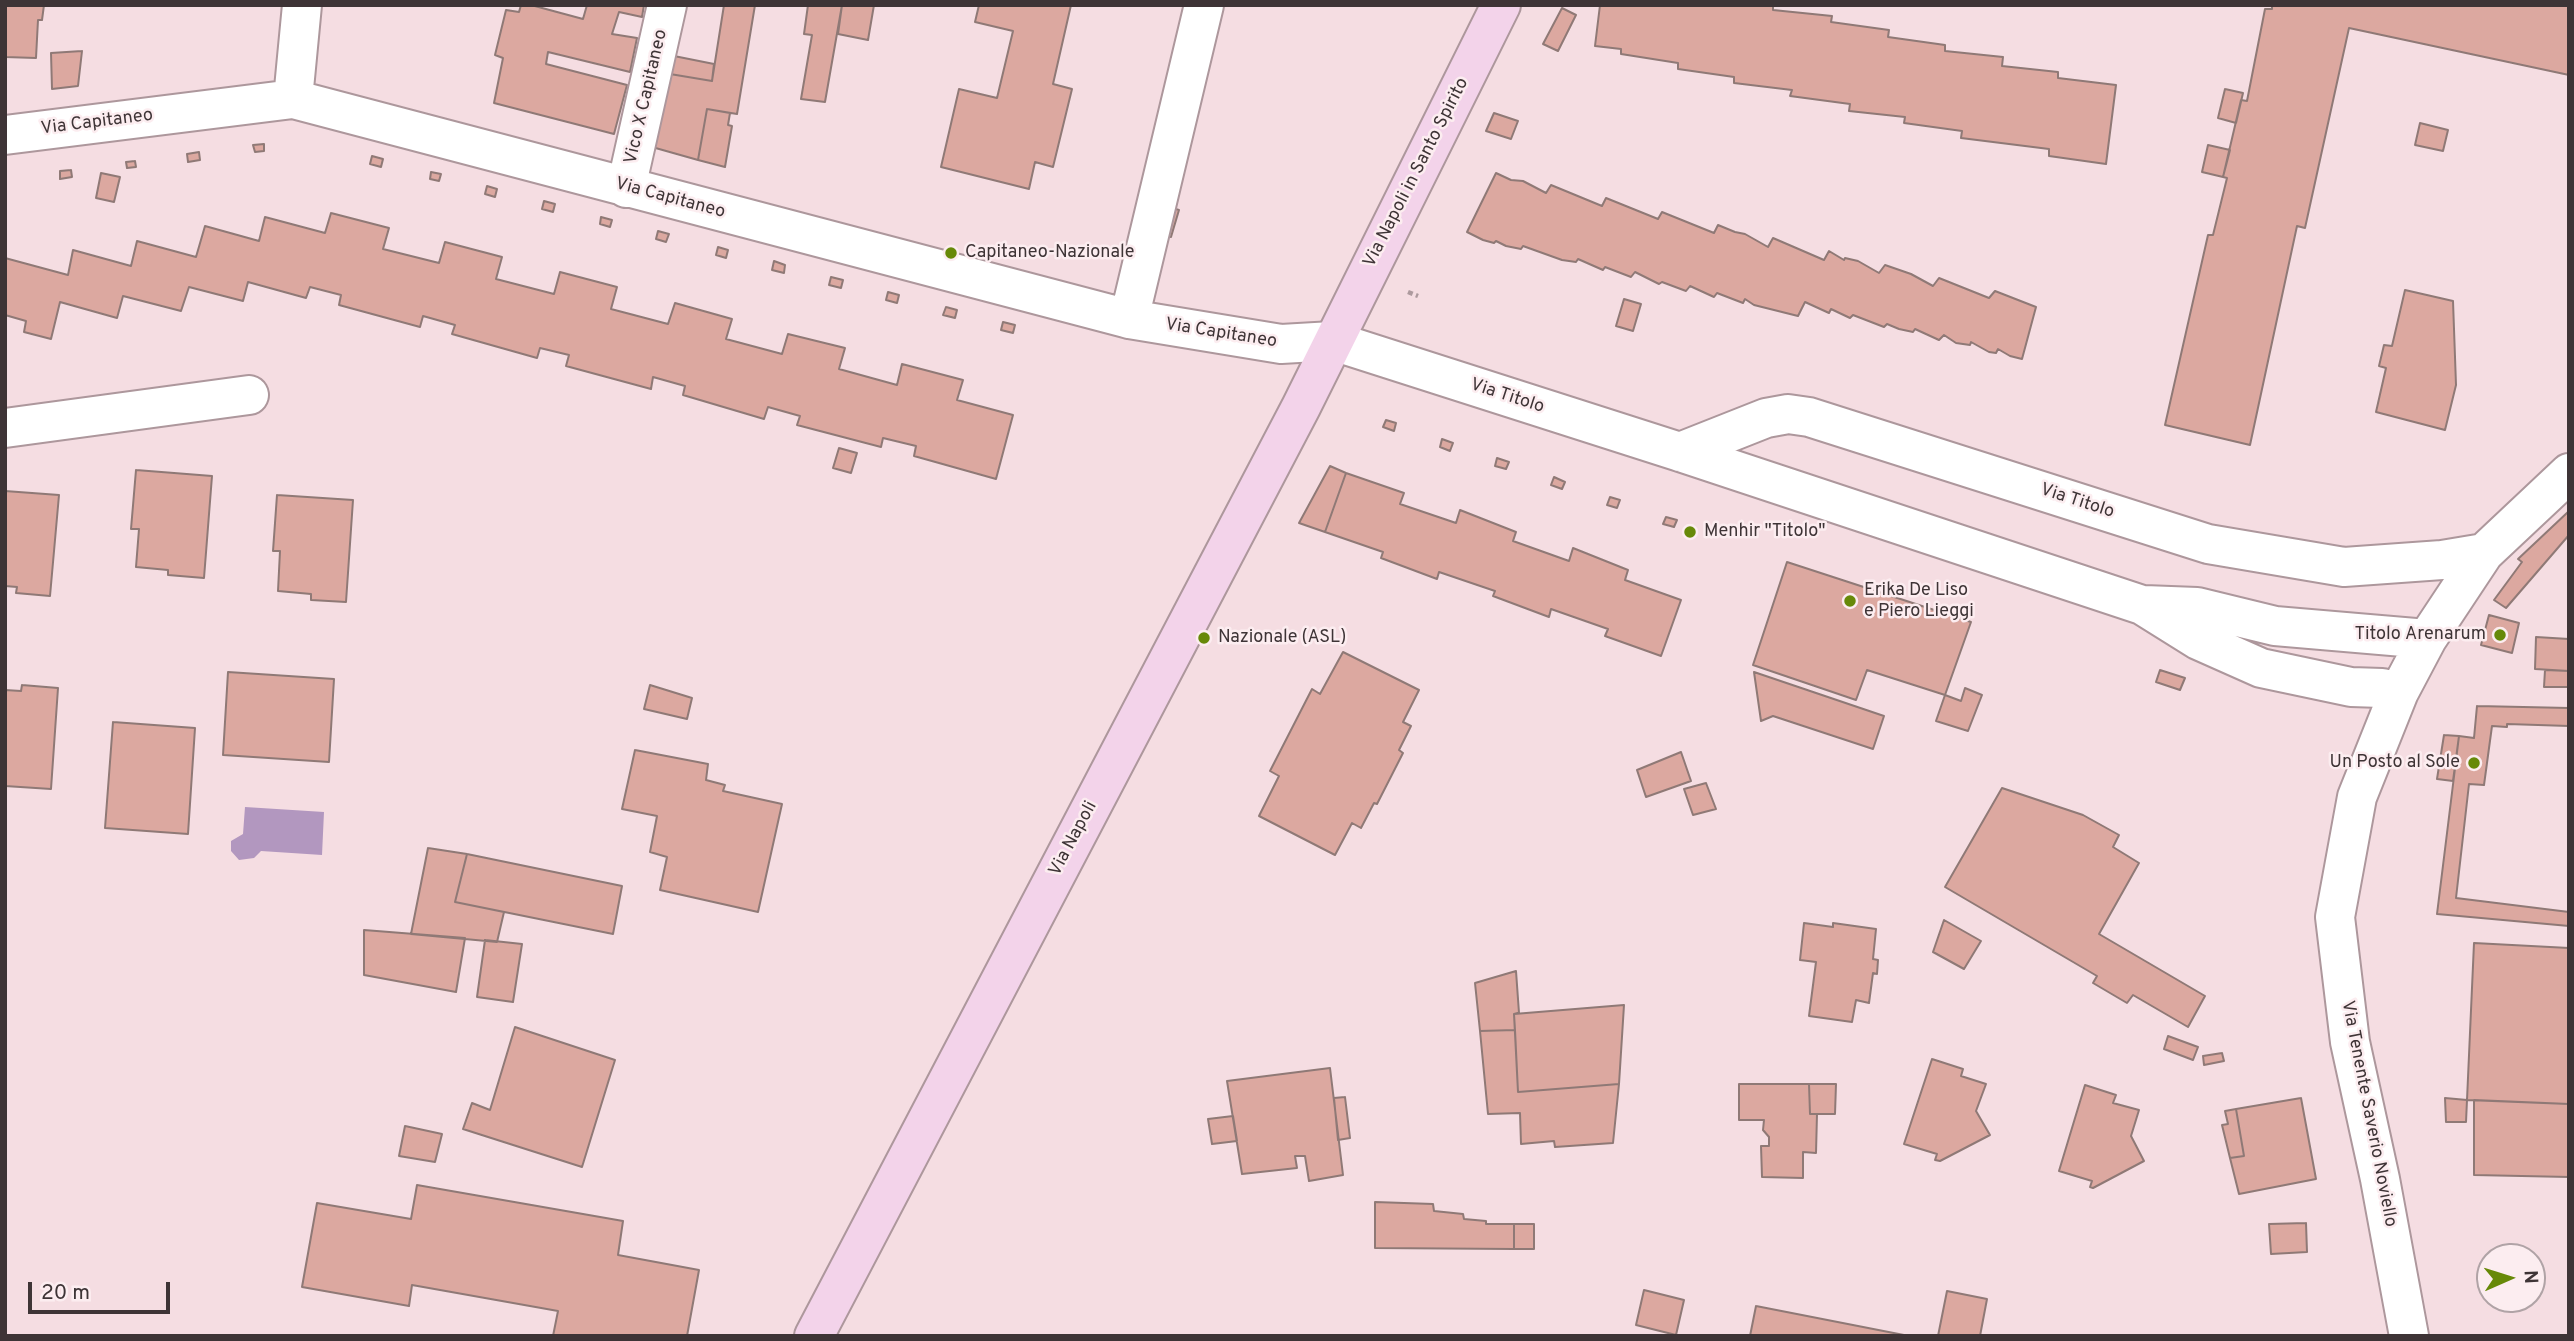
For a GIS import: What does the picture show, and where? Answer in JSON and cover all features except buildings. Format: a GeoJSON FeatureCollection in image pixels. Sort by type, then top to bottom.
{"type":"FeatureCollection","features":[{"type":"Feature","properties":{"kind":"street"},"geometry":{"type":"LineString","coordinates":[[293,99],[302,5]]}},
{"type":"Feature","properties":{"kind":"street","name":"Vico X Capitaneo"},"geometry":{"type":"LineString","coordinates":[[626,188],[667,5]]}},
{"type":"Feature","properties":{"kind":"street"},"geometry":{"type":"LineString","coordinates":[[1129,319],[1204,5]]}},
{"type":"Feature","properties":{"kind":"street","name":"Via Napoli in Santo Spirito"},"geometry":{"type":"LineString","coordinates":[[1334,341],[1501,5]]}},
{"type":"Feature","properties":{"kind":"street","name":"Via Capitaneo"},"geometry":{"type":"LineString","coordinates":[[5,135],[293,99],[1129,319],[1280,344],[1334,341]]}},
{"type":"Feature","properties":{"kind":"street","name":"Via Titolo"},"geometry":{"type":"LineString","coordinates":[[1334,341],[2142,605],[2198,640],[2261,667],[2351,687],[2382,688],[2399,692]]}},
{"type":"Feature","properties":{"kind":"street","name":"Via Napoli"},"geometry":{"type":"LineString","coordinates":[[814,1336],[1334,341]]}},
{"type":"Feature","properties":{"kind":"street"},"geometry":{"type":"LineString","coordinates":[[5,428],[249,395]]}},
{"type":"Feature","properties":{"kind":"street","name":"Via Titolo"},"geometry":{"type":"LineString","coordinates":[[1680,452],[1766,418],[1788,414],[1809,417],[2208,544],[2344,567],[2442,560],[2484,553]]}},
{"type":"Feature","properties":{"kind":"street","name":"Via Tenente Saverio Noviello"},"geometry":{"type":"LineString","coordinates":[[2409,1336],[2350,1042],[2335,917],[2357,797],[2399,692],[2427,639],[2484,553],[2569,472]]}},
{"type":"Feature","properties":{"kind":"street","name":"Via Titolo"},"geometry":{"type":"LineString","coordinates":[[2142,605],[2197,607],[2275,626],[2427,639]]}},
{"type":"Feature","properties":{"kind":"path"},"geometry":{"type":"LineString","coordinates":[[1407,292],[1418,296]]}},
{"type":"Feature","properties":{"kind":"shaded area"},"geometry":{"type":"Polygon","coordinates":[[[245,807],[324,812],[322,855],[261,851],[254,858],[239,860],[231,851],[231,841],[243,834],[245,807]]]}},
{"type":"Feature","properties":{"kind":"place","name":"Capitaneo-Nazionale"},"geometry":{"type":"Point","coordinates":[951,253]}},
{"type":"Feature","properties":{"kind":"place","name":"Menhir \"Titolo\""},"geometry":{"type":"Point","coordinates":[1690,532]}},
{"type":"Feature","properties":{"kind":"place","name":"Erika De Liso e Piero Lieggi"},"geometry":{"type":"Point","coordinates":[1850,601]}},
{"type":"Feature","properties":{"kind":"place","name":"Titolo Arenarum"},"geometry":{"type":"Point","coordinates":[2500,635]}},
{"type":"Feature","properties":{"kind":"place","name":"Nazionale (ASL)"},"geometry":{"type":"Point","coordinates":[1204,638]}},
{"type":"Feature","properties":{"kind":"place","name":"Un Posto al Sole"},"geometry":{"type":"Point","coordinates":[2474,763]}}]}
